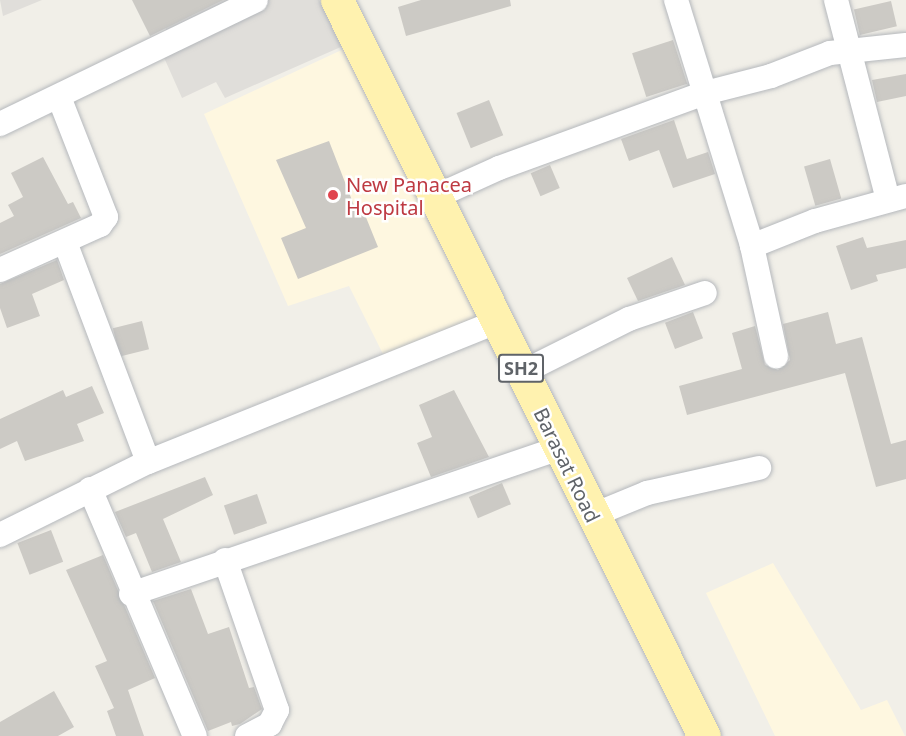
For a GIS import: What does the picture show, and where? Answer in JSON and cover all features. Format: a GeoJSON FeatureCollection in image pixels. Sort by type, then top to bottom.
{"type":"FeatureCollection","features":[{"type":"Feature","properties":{"kind":"main road","name":"Barasat Road"},"geometry":{"type":"LineString","coordinates":[[337,0],[523,372],[591,516],[704,736]]}},
{"type":"Feature","properties":{"kind":"street"},"geometry":{"type":"LineString","coordinates":[[0,124],[256,0]]}},
{"type":"Feature","properties":{"kind":"street"},"geometry":{"type":"LineString","coordinates":[[676,0],[752,246],[776,356]]}},
{"type":"Feature","properties":{"kind":"street"},"geometry":{"type":"LineString","coordinates":[[752,246],[897,198],[836,0]]}},
{"type":"Feature","properties":{"kind":"street"},"geometry":{"type":"LineString","coordinates":[[435,197],[499,168],[705,93],[851,48],[906,45]]}},
{"type":"Feature","properties":{"kind":"street"},"geometry":{"type":"LineString","coordinates":[[0,270],[105,222],[107,210],[59,97]]}},
{"type":"Feature","properties":{"kind":"street"},"geometry":{"type":"LineString","coordinates":[[65,242],[148,462]]}},
{"type":"Feature","properties":{"kind":"street"},"geometry":{"type":"LineString","coordinates":[[523,372],[629,319],[705,293]]}},
{"type":"Feature","properties":{"kind":"street"},"geometry":{"type":"LineString","coordinates":[[0,535],[148,462],[496,322]]}},
{"type":"Feature","properties":{"kind":"street"},"geometry":{"type":"LineString","coordinates":[[131,594],[225,560],[558,449]]}},
{"type":"Feature","properties":{"kind":"street"},"geometry":{"type":"LineString","coordinates":[[591,516],[647,493],[759,468]]}},
{"type":"Feature","properties":{"kind":"street"},"geometry":{"type":"LineString","coordinates":[[90,489],[131,594],[195,736]]}},
{"type":"Feature","properties":{"kind":"street"},"geometry":{"type":"LineString","coordinates":[[225,560],[277,710],[270,724],[247,736]]}},
{"type":"Feature","properties":{"kind":"shaded area"},"geometry":{"type":"Polygon","coordinates":[[[0,0],[42,0],[3,16],[0,0]]]}},
{"type":"Feature","properties":{"kind":"shaded area"},"geometry":{"type":"Polygon","coordinates":[[[148,0],[319,0],[343,46],[225,98],[216,82],[182,98],[162,53],[166,29],[148,0]]]}},
{"type":"Feature","properties":{"kind":"shaded area"},"geometry":{"type":"Polygon","coordinates":[[[348,47],[490,315],[387,362],[349,286],[288,306],[204,114],[348,47]]]}},
{"type":"Feature","properties":{"kind":"shaded area"},"geometry":{"type":"Polygon","coordinates":[[[773,563],[861,710],[887,700],[905,736],[775,736],[706,593],[773,563]]]}},
{"type":"Feature","properties":{"kind":"building"},"geometry":{"type":"Polygon","coordinates":[[[132,0],[223,0],[150,36],[132,0]]]}},
{"type":"Feature","properties":{"kind":"building"},"geometry":{"type":"Polygon","coordinates":[[[421,0],[510,0],[511,6],[406,36],[398,7],[421,0]]]}},
{"type":"Feature","properties":{"kind":"building"},"geometry":{"type":"Polygon","coordinates":[[[891,1],[897,26],[860,35],[854,10],[891,1]]]}},
{"type":"Feature","properties":{"kind":"building"},"geometry":{"type":"Polygon","coordinates":[[[673,40],[687,84],[646,97],[632,53],[673,40]]]}},
{"type":"Feature","properties":{"kind":"building"},"geometry":{"type":"Polygon","coordinates":[[[906,74],[906,96],[877,102],[872,80],[906,74]]]}},
{"type":"Feature","properties":{"kind":"building"},"geometry":{"type":"Polygon","coordinates":[[[489,100],[503,135],[471,148],[457,113],[489,100]]]}},
{"type":"Feature","properties":{"kind":"building"},"geometry":{"type":"Polygon","coordinates":[[[674,120],[687,159],[708,152],[715,174],[673,188],[659,150],[629,161],[621,139],[674,120]]]}},
{"type":"Feature","properties":{"kind":"building"},"geometry":{"type":"Polygon","coordinates":[[[329,141],[355,208],[361,205],[378,247],[298,279],[281,238],[306,228],[276,160],[329,141]]]}},
{"type":"Feature","properties":{"kind":"building"},"geometry":{"type":"Polygon","coordinates":[[[43,157],[68,204],[73,202],[81,218],[0,254],[0,223],[14,216],[8,205],[23,197],[11,173],[43,157]]]}},
{"type":"Feature","properties":{"kind":"building"},"geometry":{"type":"Polygon","coordinates":[[[830,159],[841,198],[815,206],[804,166],[830,159]]]}},
{"type":"Feature","properties":{"kind":"building"},"geometry":{"type":"Polygon","coordinates":[[[550,165],[560,188],[540,196],[531,173],[550,165]]]}},
{"type":"Feature","properties":{"kind":"building"},"geometry":{"type":"Polygon","coordinates":[[[863,237],[867,248],[906,240],[906,268],[876,275],[878,281],[851,290],[836,246],[863,237]]]}},
{"type":"Feature","properties":{"kind":"building"},"geometry":{"type":"Polygon","coordinates":[[[672,257],[685,285],[638,301],[627,278],[672,257]]]}},
{"type":"Feature","properties":{"kind":"building"},"geometry":{"type":"Polygon","coordinates":[[[57,260],[64,280],[32,294],[40,316],[7,328],[0,308],[0,284],[57,260]]]}},
{"type":"Feature","properties":{"kind":"building"},"geometry":{"type":"Polygon","coordinates":[[[693,312],[703,338],[675,349],[665,323],[693,312]]]}},
{"type":"Feature","properties":{"kind":"building"},"geometry":{"type":"Polygon","coordinates":[[[828,312],[836,344],[862,337],[891,444],[906,440],[906,479],[876,487],[845,373],[687,415],[679,386],[742,369],[732,333],[755,326],[765,365],[778,370],[790,360],[783,324],[828,312]]]}},
{"type":"Feature","properties":{"kind":"building"},"geometry":{"type":"Polygon","coordinates":[[[142,321],[149,349],[120,356],[113,328],[142,321]]]}},
{"type":"Feature","properties":{"kind":"building"},"geometry":{"type":"Polygon","coordinates":[[[92,386],[104,413],[77,424],[84,441],[25,461],[17,441],[0,449],[0,419],[63,390],[66,397],[92,386]]]}},
{"type":"Feature","properties":{"kind":"building"},"geometry":{"type":"Polygon","coordinates":[[[454,390],[489,457],[431,477],[417,443],[432,437],[419,405],[454,390]]]}},
{"type":"Feature","properties":{"kind":"building"},"geometry":{"type":"Polygon","coordinates":[[[205,477],[213,495],[163,519],[181,562],[152,572],[136,533],[126,537],[115,512],[205,477]]]}},
{"type":"Feature","properties":{"kind":"building"},"geometry":{"type":"Polygon","coordinates":[[[502,483],[511,504],[478,518],[469,497],[502,483]]]}},
{"type":"Feature","properties":{"kind":"building"},"geometry":{"type":"Polygon","coordinates":[[[257,494],[267,523],[234,535],[224,505],[257,494]]]}},
{"type":"Feature","properties":{"kind":"building"},"geometry":{"type":"Polygon","coordinates":[[[51,530],[63,562],[30,575],[17,543],[51,530]]]}},
{"type":"Feature","properties":{"kind":"building"},"geometry":{"type":"Polygon","coordinates":[[[103,555],[155,678],[128,690],[144,736],[116,736],[107,711],[114,708],[95,666],[107,661],[66,570],[103,555]]]}},
{"type":"Feature","properties":{"kind":"building"},"geometry":{"type":"Polygon","coordinates":[[[191,589],[208,634],[229,627],[249,688],[254,687],[262,709],[240,724],[232,726],[231,722],[208,731],[153,601],[191,589]]]}},
{"type":"Feature","properties":{"kind":"building"},"geometry":{"type":"Polygon","coordinates":[[[54,691],[74,727],[58,736],[0,736],[0,722],[54,691]]]}},
{"type":"Feature","properties":{"kind":"place","name":"New Panacea Hospital"},"geometry":{"type":"Point","coordinates":[333,195]}}]}
